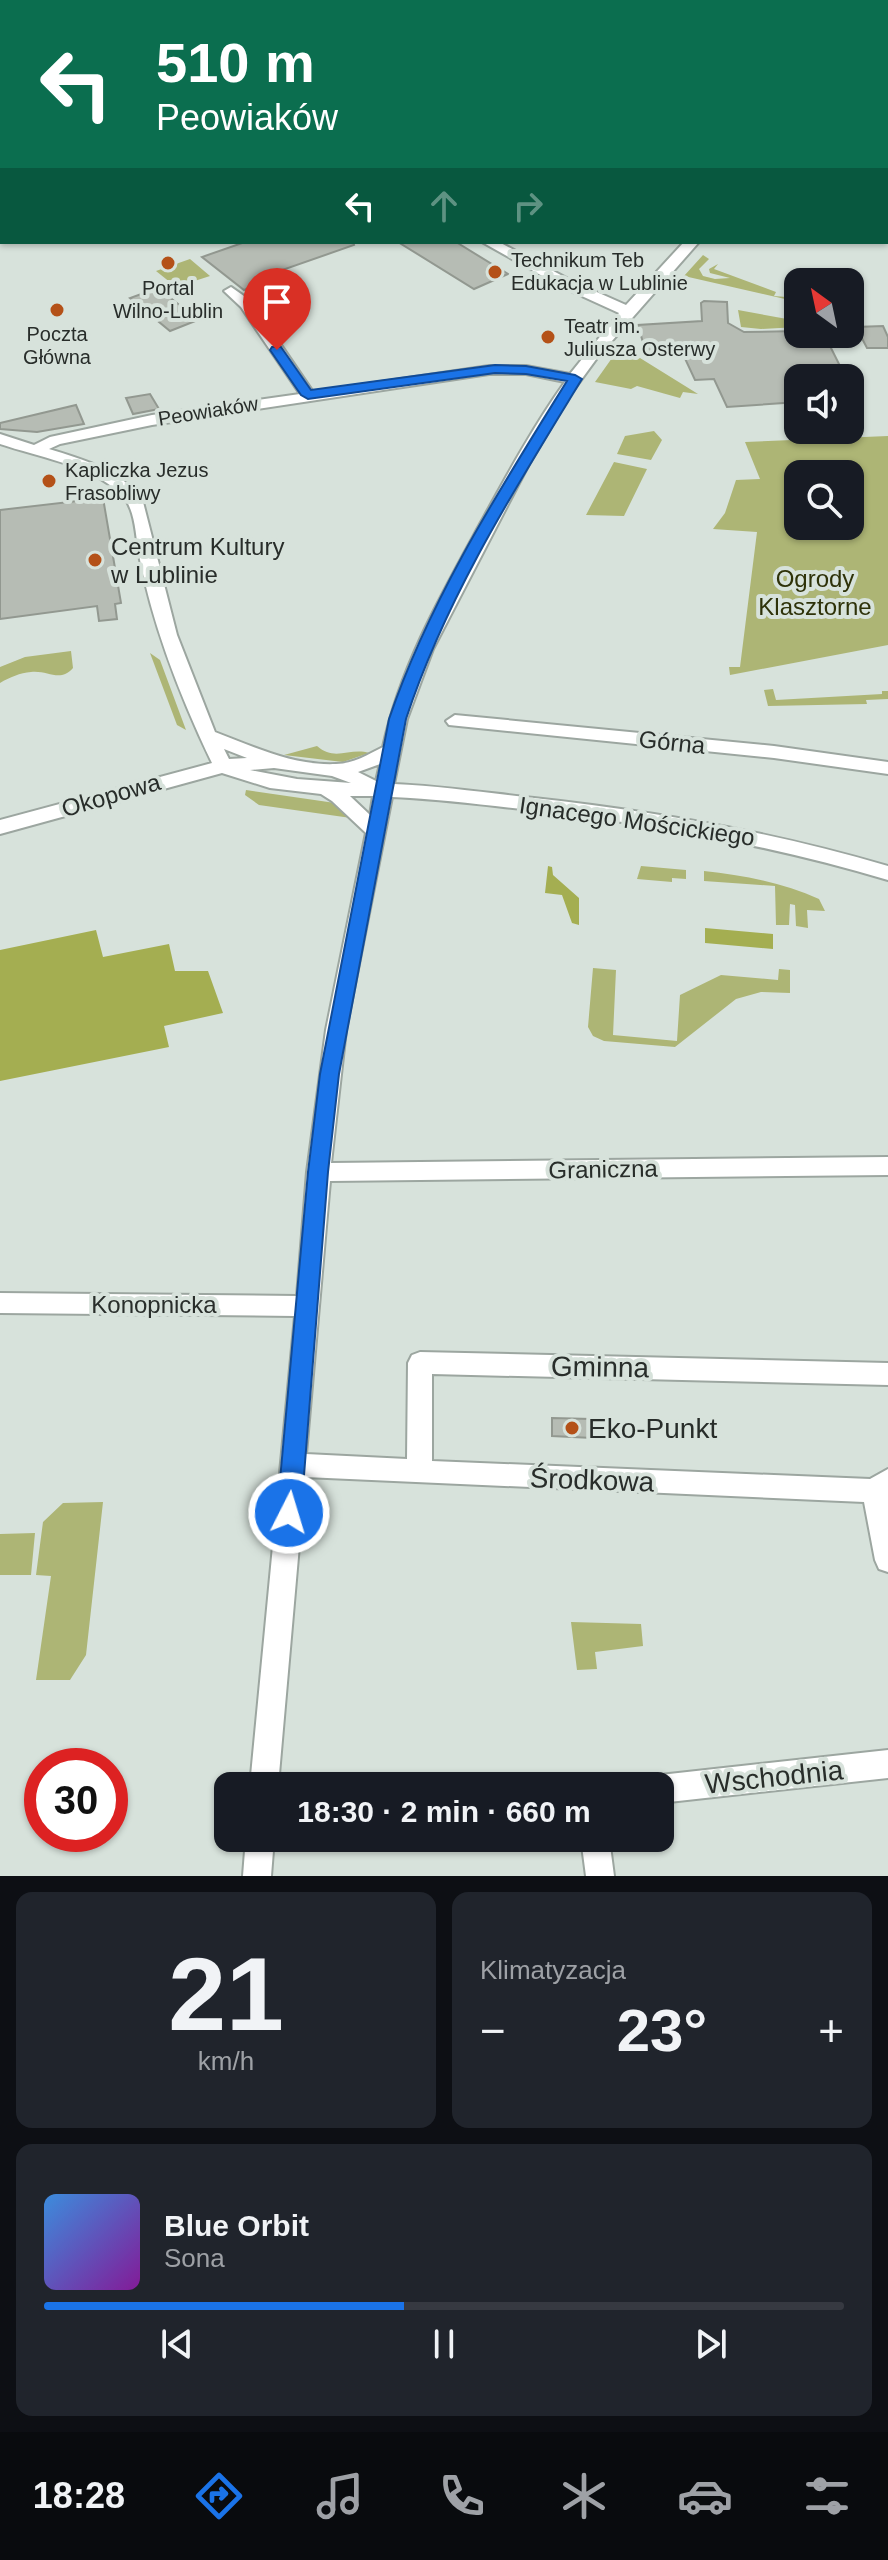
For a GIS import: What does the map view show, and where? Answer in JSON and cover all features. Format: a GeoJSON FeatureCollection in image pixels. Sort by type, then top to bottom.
{"type":"FeatureCollection","features":[{"type":"Feature","properties":{"kind":"street"},"geometry":{"type":"LineString","coordinates":[[493,244],[567,284],[627,311]]}},
{"type":"Feature","properties":{"kind":"street"},"geometry":{"type":"LineString","coordinates":[[265,1772],[318,1172],[336,1030],[389,752],[403,702],[431,633],[504,495],[575,379],[627,311],[690,244]]}},
{"type":"Feature","properties":{"kind":"street"},"geometry":{"type":"LineString","coordinates":[[231,291],[246,304],[308,395]]}},
{"type":"Feature","properties":{"kind":"street","name":"Peowiaków"},"geometry":{"type":"LineString","coordinates":[[34,451],[55,440],[93,431],[308,395],[495,369],[526,370],[575,379]]}},
{"type":"Feature","properties":{"kind":"street"},"geometry":{"type":"LineString","coordinates":[[0,439],[109,478],[135,500],[164,624],[223,766],[260,781],[383,788]]}},
{"type":"Feature","properties":{"kind":"street","name":"Górna"},"geometry":{"type":"LineString","coordinates":[[455,721],[804,755],[888,768]]}},
{"type":"Feature","properties":{"kind":"street"},"geometry":{"type":"LineString","coordinates":[[208,736],[274,762]]}},
{"type":"Feature","properties":{"kind":"street"},"geometry":{"type":"LineString","coordinates":[[334,770],[364,764],[389,752]]}},
{"type":"Feature","properties":{"kind":"street","name":"Okopowa"},"geometry":{"type":"LineString","coordinates":[[0,827],[223,766],[274,762],[334,770],[383,788]]}},
{"type":"Feature","properties":{"kind":"street"},"geometry":{"type":"LineString","coordinates":[[321,786],[339,796],[375,831]]}},
{"type":"Feature","properties":{"kind":"street","name":"Ignacego Mościckiego"},"geometry":{"type":"LineString","coordinates":[[383,788],[699,827],[777,842],[888,873]]}},
{"type":"Feature","properties":{"kind":"street","name":"Graniczna"},"geometry":{"type":"LineString","coordinates":[[318,1172],[888,1166]]}},
{"type":"Feature","properties":{"kind":"street","name":"Konopnicka"},"geometry":{"type":"LineString","coordinates":[[0,1303],[307,1306]]}},
{"type":"Feature","properties":{"kind":"street","name":"Gminna"},"geometry":{"type":"LineString","coordinates":[[419,1471],[420,1363],[888,1374]]}},
{"type":"Feature","properties":{"kind":"street","name":"Środkowa"},"geometry":{"type":"LineString","coordinates":[[293,1465],[881,1486]]}},
{"type":"Feature","properties":{"kind":"street"},"geometry":{"type":"LineString","coordinates":[[881,1486],[888,1560]]}},
{"type":"Feature","properties":{"kind":"street","name":"Wschodnia"},"geometry":{"type":"LineString","coordinates":[[674,1787],[888,1764]]}},
{"type":"Feature","properties":{"kind":"street"},"geometry":{"type":"LineString","coordinates":[[257,1876],[259,1852]]}},
{"type":"Feature","properties":{"kind":"street"},"geometry":{"type":"LineString","coordinates":[[597,1852],[600,1876]]}},
{"type":"Feature","properties":{"kind":"green space"},"geometry":{"type":"Polygon","coordinates":[[[703,255],[709,259],[699,269],[703,276],[730,278],[710,273],[709,269],[718,264],[714,269],[776,292],[774,296],[784,299],[684,276],[703,255]]]}},
{"type":"Feature","properties":{"kind":"green space"},"geometry":{"type":"Polygon","coordinates":[[[190,259],[210,276],[176,287],[156,271],[190,259]]]}},
{"type":"Feature","properties":{"kind":"green space"},"geometry":{"type":"Polygon","coordinates":[[[738,310],[784,318],[784,328],[741,327],[738,310]]]}},
{"type":"Feature","properties":{"kind":"green space"},"geometry":{"type":"Polygon","coordinates":[[[612,358],[640,358],[698,394],[683,392],[680,398],[637,386],[631,389],[595,382],[612,358]]]}},
{"type":"Feature","properties":{"kind":"green space"},"geometry":{"type":"Polygon","coordinates":[[[654,431],[662,440],[651,460],[617,454],[625,436],[654,431]]]}},
{"type":"Feature","properties":{"kind":"green space","name":"Ogrody Klasztorne"},"geometry":{"type":"Polygon","coordinates":[[[888,436],[888,645],[730,675],[729,667],[740,667],[757,532],[713,529],[725,513],[736,480],[760,479],[745,442],[864,444],[864,437],[888,436]]]}},
{"type":"Feature","properties":{"kind":"green space"},"geometry":{"type":"Polygon","coordinates":[[[614,462],[647,469],[624,516],[586,515],[614,462]]]}},
{"type":"Feature","properties":{"kind":"green space"},"geometry":{"type":"Polygon","coordinates":[[[71,651],[73,668],[63,675],[27,673],[0,683],[0,667],[25,657],[71,651]]]}},
{"type":"Feature","properties":{"kind":"green space"},"geometry":{"type":"Polygon","coordinates":[[[150,653],[160,660],[186,730],[177,725],[150,653]]]}},
{"type":"Feature","properties":{"kind":"green space"},"geometry":{"type":"Polygon","coordinates":[[[773,689],[776,700],[882,694],[882,691],[888,691],[888,699],[866,700],[867,704],[768,706],[764,690],[773,689]]]}},
{"type":"Feature","properties":{"kind":"green space"},"geometry":{"type":"Polygon","coordinates":[[[317,746],[336,754],[369,753],[343,762],[284,755],[317,746]]]}},
{"type":"Feature","properties":{"kind":"green space"},"geometry":{"type":"Polygon","coordinates":[[[246,790],[335,803],[351,818],[259,805],[245,795],[246,790]]]}},
{"type":"Feature","properties":{"kind":"green space"},"geometry":{"type":"Polygon","coordinates":[[[548,866],[552,867],[553,875],[579,898],[579,925],[572,923],[562,895],[545,893],[548,866]]]}},
{"type":"Feature","properties":{"kind":"green space"},"geometry":{"type":"Polygon","coordinates":[[[641,866],[686,870],[686,879],[672,878],[672,882],[637,879],[641,866]]]}},
{"type":"Feature","properties":{"kind":"green space"},"geometry":{"type":"Polygon","coordinates":[[[704,871],[748,877],[792,888],[819,899],[825,911],[807,910],[808,928],[796,926],[795,905],[790,904],[789,925],[776,925],[775,886],[704,881],[704,871]]]}},
{"type":"Feature","properties":{"kind":"green space"},"geometry":{"type":"Polygon","coordinates":[[[705,928],[773,934],[773,949],[705,943],[705,928]]]}},
{"type":"Feature","properties":{"kind":"green space"},"geometry":{"type":"Polygon","coordinates":[[[96,930],[103,957],[169,944],[175,971],[208,971],[223,1013],[164,1026],[169,1047],[0,1081],[0,950],[96,930]]]}},
{"type":"Feature","properties":{"kind":"green space"},"geometry":{"type":"Polygon","coordinates":[[[593,968],[616,970],[613,1035],[677,1041],[680,995],[721,975],[778,980],[779,969],[790,970],[790,993],[761,992],[736,999],[675,1047],[604,1041],[593,1036],[588,1027],[593,968]]]}},
{"type":"Feature","properties":{"kind":"green space"},"geometry":{"type":"Polygon","coordinates":[[[103,1502],[86,1655],[70,1680],[36,1680],[51,1576],[36,1575],[43,1522],[63,1503],[103,1502]]]}},
{"type":"Feature","properties":{"kind":"green space"},"geometry":{"type":"Polygon","coordinates":[[[35,1533],[31,1575],[0,1575],[0,1534],[35,1533]]]}},
{"type":"Feature","properties":{"kind":"green space"},"geometry":{"type":"Polygon","coordinates":[[[571,1622],[641,1624],[643,1646],[595,1652],[597,1669],[577,1670],[571,1622]]]}},
{"type":"Feature","properties":{"kind":"building"},"geometry":{"type":"Polygon","coordinates":[[[239,244],[354,245],[262,277],[267,281],[244,290],[202,257],[239,244]]]}},
{"type":"Feature","properties":{"kind":"building"},"geometry":{"type":"Polygon","coordinates":[[[401,244],[459,244],[508,274],[474,289],[401,244]]]}},
{"type":"Feature","properties":{"kind":"building"},"geometry":{"type":"Polygon","coordinates":[[[158,288],[198,320],[170,331],[130,298],[158,288]]]}},
{"type":"Feature","properties":{"kind":"building"},"geometry":{"type":"Polygon","coordinates":[[[727,302],[728,323],[744,332],[784,331],[784,348],[831,348],[839,364],[784,364],[784,403],[727,407],[714,379],[695,380],[682,352],[646,353],[638,325],[702,321],[701,303],[727,302]]]}},
{"type":"Feature","properties":{"kind":"building"},"geometry":{"type":"Polygon","coordinates":[[[883,326],[888,337],[888,348],[867,348],[864,327],[883,326]]]}},
{"type":"Feature","properties":{"kind":"building"},"geometry":{"type":"Polygon","coordinates":[[[150,394],[159,409],[133,414],[126,398],[150,394]]]}},
{"type":"Feature","properties":{"kind":"building"},"geometry":{"type":"Polygon","coordinates":[[[76,405],[84,424],[37,432],[0,429],[0,423],[76,405]]]}},
{"type":"Feature","properties":{"kind":"building","name":"Centrum Kultury w Lublinie"},"geometry":{"type":"Polygon","coordinates":[[[103,498],[121,603],[115,604],[117,619],[99,621],[97,606],[0,619],[0,510],[103,498]]]}},
{"type":"Feature","properties":{"kind":"building","name":"Eko-Punkt"},"geometry":{"type":"Polygon","coordinates":[[[552,1418],[591,1419],[592,1438],[552,1436],[552,1418]]]}},
{"type":"Feature","properties":{"kind":"place","name":"Portal Wilno-Lublin"},"geometry":{"type":"Point","coordinates":[168,263]}},
{"type":"Feature","properties":{"kind":"place","name":"Technikum Teb Edukacja w Lublinie"},"geometry":{"type":"Point","coordinates":[495,272]}},
{"type":"Feature","properties":{"kind":"place","name":"Poczta Główna"},"geometry":{"type":"Point","coordinates":[57,310]}},
{"type":"Feature","properties":{"kind":"place","name":"Teatr im. Juliusza Osterwy"},"geometry":{"type":"Point","coordinates":[548,337]}},
{"type":"Feature","properties":{"kind":"place","name":"Kapliczka Jezus Frasobliwy"},"geometry":{"type":"Point","coordinates":[49,481]}},
{"type":"Feature","properties":{"kind":"place","name":"Centrum Kultury w Lublinie"},"geometry":{"type":"Point","coordinates":[95,560]}},
{"type":"Feature","properties":{"kind":"place","name":"Eko-Punkt"},"geometry":{"type":"Point","coordinates":[572,1428]}},
{"type":"Feature","properties":{"kind":"route"},"geometry":{"type":"LineString","coordinates":[[277,350],[308,395],[495,369],[526,370],[575,379],[504,495],[449,596],[411,680],[389,752],[330,1074],[318,1172],[289,1513]]}}]}
